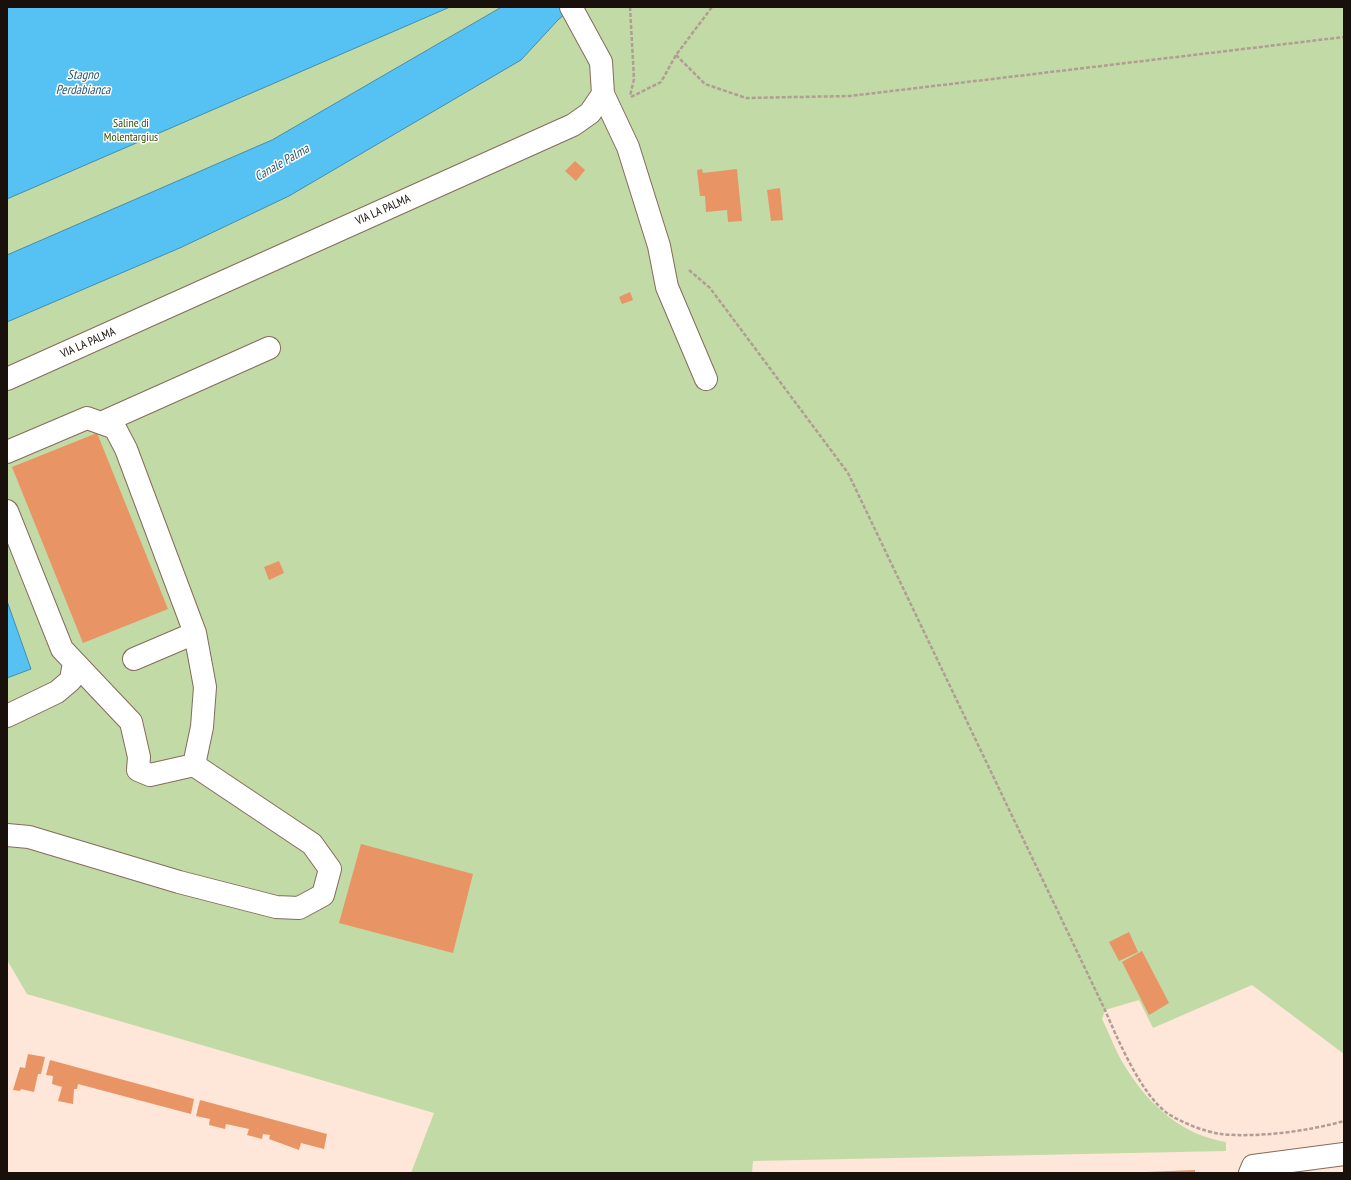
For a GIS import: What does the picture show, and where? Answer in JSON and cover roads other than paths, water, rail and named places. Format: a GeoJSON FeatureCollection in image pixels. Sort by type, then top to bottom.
{"type":"FeatureCollection","features":[{"type":"Feature","properties":{"kind":"street"},"geometry":{"type":"LineString","coordinates":[[574,13],[601,62],[603,94],[628,147],[659,246],[667,287],[706,379]]}},
{"type":"Feature","properties":{"kind":"street","name":"VIA LA PALMA"},"geometry":{"type":"LineString","coordinates":[[7,379],[573,125],[590,113],[603,94]]}},
{"type":"Feature","properties":{"kind":"street"},"geometry":{"type":"LineString","coordinates":[[101,423],[269,348]]}},
{"type":"Feature","properties":{"kind":"street"},"geometry":{"type":"LineString","coordinates":[[7,452],[87,418],[115,428],[126,450],[195,633],[205,688],[202,727],[194,766]]}},
{"type":"Feature","properties":{"kind":"street"},"geometry":{"type":"LineString","coordinates":[[7,511],[62,649],[131,722],[139,758],[138,770],[150,775],[194,766],[312,844],[330,869],[322,895],[299,908],[276,907],[179,882],[29,837],[7,836]]}},
{"type":"Feature","properties":{"kind":"street"},"geometry":{"type":"LineString","coordinates":[[134,659],[195,633]]}},
{"type":"Feature","properties":{"kind":"street"},"geometry":{"type":"LineString","coordinates":[[7,716],[57,692],[70,680],[74,662]]}},
{"type":"Feature","properties":{"kind":"street"},"geometry":{"type":"LineString","coordinates":[[1252,1170],[1344,1154]]}},
{"type":"Feature","properties":{"kind":"water","name":"Stagno Perdabianca"},"geometry":{"type":"Polygon","coordinates":[[[7,7],[450,7],[7,199],[7,7]]]}},
{"type":"Feature","properties":{"kind":"water","name":"Canale Palma"},"geometry":{"type":"Polygon","coordinates":[[[502,7],[573,7],[558,20],[521,60],[289,196],[182,247],[7,322],[7,255],[272,140],[502,7]]]}},
{"type":"Feature","properties":{"kind":"water"},"geometry":{"type":"Polygon","coordinates":[[[7,601],[31,669],[7,678],[7,601]]]}},
{"type":"Feature","properties":{"kind":"park label","name":"Saline di Molentargius"},"geometry":{"type":"Point","coordinates":[131,131]}}]}
